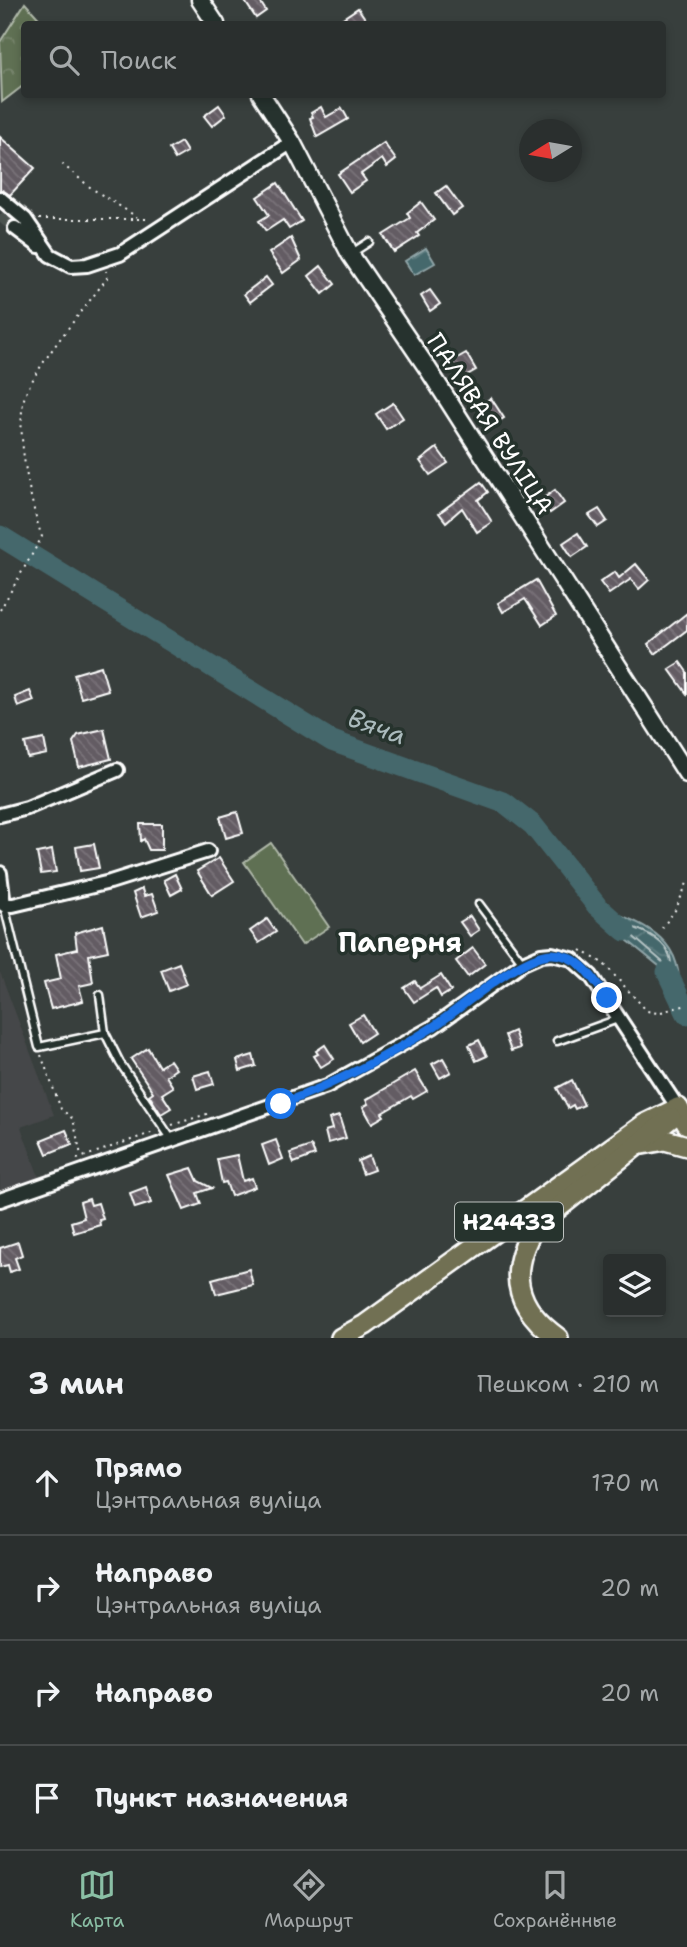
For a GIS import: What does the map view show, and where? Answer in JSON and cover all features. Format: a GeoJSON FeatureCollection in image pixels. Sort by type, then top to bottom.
{"type":"FeatureCollection","features":[{"type":"Feature","properties":{"kind":"highway","name":"Н24433"},"geometry":{"type":"LineString","coordinates":[[558,1338],[537,1323],[524,1303],[518,1269],[523,1246],[536,1226],[666,1125],[682,1116]]}},
{"type":"Feature","properties":{"kind":"highway","name":"Н24433"},"geometry":{"type":"LineString","coordinates":[[341,1338],[365,1325],[645,1124],[682,1116]]}},
{"type":"Feature","properties":{"kind":"highway"},"geometry":{"type":"LineString","coordinates":[[639,1146],[665,1140],[687,1146]]}},
{"type":"Feature","properties":{"kind":"main road"},"geometry":{"type":"LineString","coordinates":[[200,0],[214,21]]}},
{"type":"Feature","properties":{"kind":"main road","name":"ПАЛЯВАЯ ВУЛІЦА"},"geometry":{"type":"LineString","coordinates":[[264,98],[292,142],[350,254],[428,369],[687,774]]}},
{"type":"Feature","properties":{"kind":"street"},"geometry":{"type":"LineString","coordinates":[[0,198],[20,224],[50,255],[71,265],[105,259],[120,254],[292,142]]}},
{"type":"Feature","properties":{"kind":"street"},"geometry":{"type":"LineString","coordinates":[[0,814],[27,808],[117,770]]}},
{"type":"Feature","properties":{"kind":"street"},"geometry":{"type":"LineString","coordinates":[[0,873],[2,905],[13,905],[110,882],[208,851]]}},
{"type":"Feature","properties":{"kind":"street"},"geometry":{"type":"LineString","coordinates":[[0,1200],[327,1086],[433,1027],[523,963],[552,954],[572,959],[581,965],[620,1018],[682,1116]]}},
{"type":"Feature","properties":{"kind":"lane"},"geometry":{"type":"LineString","coordinates":[[350,254],[369,242]]}},
{"type":"Feature","properties":{"kind":"lane"},"geometry":{"type":"LineString","coordinates":[[479,904],[523,963]]}},
{"type":"Feature","properties":{"kind":"lane"},"geometry":{"type":"LineString","coordinates":[[2,905],[39,1047],[105,1034]]}},
{"type":"Feature","properties":{"kind":"lane"},"geometry":{"type":"LineString","coordinates":[[100,995],[105,1034],[120,1063],[172,1140]]}},
{"type":"Feature","properties":{"kind":"lane"},"geometry":{"type":"LineString","coordinates":[[557,1041],[620,1018]]}},
{"type":"Feature","properties":{"kind":"path"},"geometry":{"type":"LineString","coordinates":[[62,164],[91,188],[137,218]]}},
{"type":"Feature","properties":{"kind":"path"},"geometry":{"type":"LineString","coordinates":[[20,224],[137,218],[171,222]]}},
{"type":"Feature","properties":{"kind":"path"},"geometry":{"type":"LineString","coordinates":[[0,610],[42,537],[31,503],[22,422],[25,395],[107,278],[105,259]]}},
{"type":"Feature","properties":{"kind":"path"},"geometry":{"type":"LineString","coordinates":[[663,928],[676,909],[687,883]]}},
{"type":"Feature","properties":{"kind":"path"},"geometry":{"type":"LineString","coordinates":[[667,1011],[687,1005]]}},
{"type":"Feature","properties":{"kind":"path"},"geometry":{"type":"LineString","coordinates":[[39,1047],[61,1109],[73,1119],[81,1157]]}},
{"type":"Feature","properties":{"kind":"path"},"geometry":{"type":"LineString","coordinates":[[163,1129],[209,1114]]}},
{"type":"Feature","properties":{"kind":"shaded area"},"geometry":{"type":"Polygon","coordinates":[[[0,972],[54,1115],[21,1127],[39,1177],[0,1191],[0,972]]]}},
{"type":"Feature","properties":{"kind":"green space"},"geometry":{"type":"Polygon","coordinates":[[[25,3],[41,21],[21,21],[21,87],[2,102],[0,42],[25,3]]]}},
{"type":"Feature","properties":{"kind":"green space"},"geometry":{"type":"Polygon","coordinates":[[[271,843],[329,927],[302,945],[244,862],[271,843]]]}},
{"type":"Feature","properties":{"kind":"water"},"geometry":{"type":"Polygon","coordinates":[[[426,248],[435,263],[414,275],[405,261],[426,248]]]}},
{"type":"Feature","properties":{"kind":"water"},"geometry":{"type":"Polygon","coordinates":[[[597,906],[644,926],[668,946],[679,976],[678,997],[659,966],[622,936],[597,906]]]}},
{"type":"Feature","properties":{"kind":"building"},"geometry":{"type":"Polygon","coordinates":[[[244,0],[259,0],[266,11],[256,18],[244,0]]]}},
{"type":"Feature","properties":{"kind":"building"},"geometry":{"type":"Polygon","coordinates":[[[358,8],[367,21],[338,21],[358,8]]]}},
{"type":"Feature","properties":{"kind":"building"},"geometry":{"type":"Polygon","coordinates":[[[219,105],[226,115],[212,126],[204,116],[219,105]]]}},
{"type":"Feature","properties":{"kind":"building"},"geometry":{"type":"Polygon","coordinates":[[[321,107],[326,117],[342,108],[348,119],[317,137],[310,118],[313,117],[311,113],[321,107]]]}},
{"type":"Feature","properties":{"kind":"building"},"geometry":{"type":"Polygon","coordinates":[[[0,137],[35,168],[10,195],[0,189],[0,137]]]}},
{"type":"Feature","properties":{"kind":"building"},"geometry":{"type":"Polygon","coordinates":[[[181,142],[187,152],[175,159],[169,149],[181,142]]]}},
{"type":"Feature","properties":{"kind":"building"},"geometry":{"type":"Polygon","coordinates":[[[384,143],[396,160],[387,167],[382,159],[361,174],[366,181],[350,192],[338,174],[384,143]]]}},
{"type":"Feature","properties":{"kind":"building"},"geometry":{"type":"Polygon","coordinates":[[[278,183],[302,221],[289,229],[283,220],[266,231],[259,221],[269,215],[257,197],[278,183]]]}},
{"type":"Feature","properties":{"kind":"building"},"geometry":{"type":"Polygon","coordinates":[[[446,186],[462,208],[452,215],[436,193],[446,186]]]}},
{"type":"Feature","properties":{"kind":"building"},"geometry":{"type":"Polygon","coordinates":[[[421,202],[434,220],[417,233],[419,236],[394,252],[383,235],[410,218],[407,213],[421,202]]]}},
{"type":"Feature","properties":{"kind":"building"},"geometry":{"type":"Polygon","coordinates":[[[291,238],[301,260],[283,273],[269,253],[291,238]]]}},
{"type":"Feature","properties":{"kind":"building"},"geometry":{"type":"Polygon","coordinates":[[[321,266],[335,284],[323,294],[309,276],[321,266]]]}},
{"type":"Feature","properties":{"kind":"building"},"geometry":{"type":"Polygon","coordinates":[[[266,277],[272,285],[250,302],[244,294],[266,277]]]}},
{"type":"Feature","properties":{"kind":"building"},"geometry":{"type":"Polygon","coordinates":[[[430,290],[440,304],[430,311],[421,296],[430,290]]]}},
{"type":"Feature","properties":{"kind":"building"},"geometry":{"type":"Polygon","coordinates":[[[466,353],[476,370],[462,378],[452,361],[466,353]]]}},
{"type":"Feature","properties":{"kind":"building"},"geometry":{"type":"Polygon","coordinates":[[[491,398],[504,418],[490,427],[477,407],[491,398]]]}},
{"type":"Feature","properties":{"kind":"building"},"geometry":{"type":"Polygon","coordinates":[[[393,403],[403,418],[386,429],[376,414],[393,403]]]}},
{"type":"Feature","properties":{"kind":"building"},"geometry":{"type":"Polygon","coordinates":[[[437,448],[448,463],[430,475],[420,461],[437,448]]]}},
{"type":"Feature","properties":{"kind":"building"},"geometry":{"type":"Polygon","coordinates":[[[481,482],[488,492],[478,500],[492,522],[477,532],[462,508],[446,522],[439,513],[481,482]]]}},
{"type":"Feature","properties":{"kind":"building"},"geometry":{"type":"Polygon","coordinates":[[[555,490],[564,503],[550,513],[541,500],[555,490]]]}},
{"type":"Feature","properties":{"kind":"building"},"geometry":{"type":"Polygon","coordinates":[[[599,509],[607,521],[598,527],[589,515],[599,509]]]}},
{"type":"Feature","properties":{"kind":"building"},"geometry":{"type":"Polygon","coordinates":[[[578,533],[587,547],[572,557],[563,543],[578,533]]]}},
{"type":"Feature","properties":{"kind":"building"},"geometry":{"type":"Polygon","coordinates":[[[636,564],[649,580],[639,589],[631,579],[609,594],[600,582],[615,572],[619,578],[636,564]]]}},
{"type":"Feature","properties":{"kind":"building"},"geometry":{"type":"Polygon","coordinates":[[[536,580],[556,616],[542,625],[525,599],[503,612],[498,603],[536,580]]]}},
{"type":"Feature","properties":{"kind":"building"},"geometry":{"type":"Polygon","coordinates":[[[687,613],[687,630],[655,654],[648,644],[687,613]]]}},
{"type":"Feature","properties":{"kind":"building"},"geometry":{"type":"Polygon","coordinates":[[[680,662],[687,672],[687,694],[669,669],[680,662]]]}},
{"type":"Feature","properties":{"kind":"building"},"geometry":{"type":"Polygon","coordinates":[[[101,666],[108,690],[81,698],[74,674],[101,666]]]}},
{"type":"Feature","properties":{"kind":"building"},"geometry":{"type":"Polygon","coordinates":[[[30,691],[34,701],[18,707],[15,697],[30,691]]]}},
{"type":"Feature","properties":{"kind":"building"},"geometry":{"type":"Polygon","coordinates":[[[104,729],[111,759],[79,767],[73,742],[78,735],[104,729]]]}},
{"type":"Feature","properties":{"kind":"building"},"geometry":{"type":"Polygon","coordinates":[[[44,739],[47,754],[28,758],[25,743],[44,739]]]}},
{"type":"Feature","properties":{"kind":"building"},"geometry":{"type":"Polygon","coordinates":[[[237,812],[243,833],[226,838],[220,817],[237,812]]]}},
{"type":"Feature","properties":{"kind":"building"},"geometry":{"type":"Polygon","coordinates":[[[140,824],[162,824],[162,850],[149,850],[144,839],[141,841],[140,824]]]}},
{"type":"Feature","properties":{"kind":"building"},"geometry":{"type":"Polygon","coordinates":[[[94,844],[99,868],[80,871],[76,847],[94,844]]]}},
{"type":"Feature","properties":{"kind":"building"},"geometry":{"type":"Polygon","coordinates":[[[52,850],[56,872],[41,874],[37,853],[52,850]]]}},
{"type":"Feature","properties":{"kind":"building"},"geometry":{"type":"Polygon","coordinates":[[[219,858],[234,881],[212,895],[197,871],[219,858]]]}},
{"type":"Feature","properties":{"kind":"building"},"geometry":{"type":"Polygon","coordinates":[[[175,874],[182,889],[171,895],[164,880],[175,874]]]}},
{"type":"Feature","properties":{"kind":"building"},"geometry":{"type":"Polygon","coordinates":[[[142,889],[144,896],[152,894],[158,911],[141,917],[133,893],[142,889]]]}},
{"type":"Feature","properties":{"kind":"building"},"geometry":{"type":"Polygon","coordinates":[[[470,916],[479,930],[470,936],[460,922],[470,916]]]}},
{"type":"Feature","properties":{"kind":"building"},"geometry":{"type":"Polygon","coordinates":[[[267,919],[276,932],[259,943],[250,931],[267,919]]]}},
{"type":"Feature","properties":{"kind":"building"},"geometry":{"type":"Polygon","coordinates":[[[103,925],[108,951],[89,955],[93,983],[79,986],[83,1001],[51,1009],[44,983],[61,979],[56,954],[77,949],[75,933],[103,925]]]}},
{"type":"Feature","properties":{"kind":"building"},"geometry":{"type":"Polygon","coordinates":[[[473,948],[485,964],[468,977],[456,961],[473,948]]]}},
{"type":"Feature","properties":{"kind":"building"},"geometry":{"type":"Polygon","coordinates":[[[179,963],[187,984],[169,991],[161,970],[179,963]]]}},
{"type":"Feature","properties":{"kind":"building"},"geometry":{"type":"Polygon","coordinates":[[[441,975],[451,991],[441,997],[436,988],[414,1002],[404,988],[415,981],[420,988],[441,975]]]}},
{"type":"Feature","properties":{"kind":"building"},"geometry":{"type":"Polygon","coordinates":[[[363,1015],[374,1033],[360,1042],[349,1023],[363,1015]]]}},
{"type":"Feature","properties":{"kind":"building"},"geometry":{"type":"Polygon","coordinates":[[[514,1031],[520,1048],[511,1051],[505,1035],[514,1031]]]}},
{"type":"Feature","properties":{"kind":"building"},"geometry":{"type":"Polygon","coordinates":[[[479,1040],[487,1056],[476,1061],[469,1045],[479,1040]]]}},
{"type":"Feature","properties":{"kind":"building"},"geometry":{"type":"Polygon","coordinates":[[[325,1045],[334,1059],[321,1067],[314,1056],[318,1054],[316,1051],[325,1045]]]}},
{"type":"Feature","properties":{"kind":"building"},"geometry":{"type":"Polygon","coordinates":[[[148,1048],[159,1067],[170,1060],[176,1069],[166,1076],[173,1087],[162,1094],[171,1108],[161,1114],[149,1095],[153,1092],[131,1059],[148,1048]]]}},
{"type":"Feature","properties":{"kind":"building"},"geometry":{"type":"Polygon","coordinates":[[[253,1055],[256,1066],[240,1071],[237,1060],[253,1055]]]}},
{"type":"Feature","properties":{"kind":"building"},"geometry":{"type":"Polygon","coordinates":[[[443,1058],[451,1072],[440,1078],[432,1064],[443,1058]]]}},
{"type":"Feature","properties":{"kind":"building"},"geometry":{"type":"Polygon","coordinates":[[[210,1071],[214,1084],[197,1089],[193,1076],[210,1071]]]}},
{"type":"Feature","properties":{"kind":"building"},"geometry":{"type":"Polygon","coordinates":[[[415,1071],[427,1091],[413,1099],[411,1096],[382,1113],[384,1116],[372,1123],[363,1107],[368,1104],[366,1100],[415,1071]]]}},
{"type":"Feature","properties":{"kind":"building"},"geometry":{"type":"Polygon","coordinates":[[[572,1080],[584,1105],[575,1109],[573,1105],[568,1108],[557,1088],[572,1080]]]}},
{"type":"Feature","properties":{"kind":"building"},"geometry":{"type":"Polygon","coordinates":[[[339,1116],[346,1138],[328,1143],[325,1131],[332,1129],[329,1119],[339,1116]]]}},
{"type":"Feature","properties":{"kind":"building"},"geometry":{"type":"Polygon","coordinates":[[[66,1130],[72,1144],[47,1154],[41,1140],[66,1130]]]}},
{"type":"Feature","properties":{"kind":"building"},"geometry":{"type":"Polygon","coordinates":[[[276,1140],[283,1159],[269,1165],[262,1145],[276,1140]]]}},
{"type":"Feature","properties":{"kind":"building"},"geometry":{"type":"Polygon","coordinates":[[[311,1146],[315,1155],[294,1163],[290,1153],[311,1146]]]}},
{"type":"Feature","properties":{"kind":"building"},"geometry":{"type":"Polygon","coordinates":[[[237,1155],[243,1181],[252,1178],[255,1187],[231,1196],[226,1182],[222,1183],[217,1159],[237,1155]]]}},
{"type":"Feature","properties":{"kind":"building"},"geometry":{"type":"Polygon","coordinates":[[[369,1156],[374,1170],[363,1174],[358,1161],[369,1156]]]}},
{"type":"Feature","properties":{"kind":"building"},"geometry":{"type":"Polygon","coordinates":[[[192,1168],[198,1181],[212,1188],[197,1193],[201,1204],[184,1210],[169,1175],[192,1168]]]}},
{"type":"Feature","properties":{"kind":"building"},"geometry":{"type":"Polygon","coordinates":[[[146,1187],[151,1203],[135,1208],[130,1193],[146,1187]]]}},
{"type":"Feature","properties":{"kind":"building"},"geometry":{"type":"Polygon","coordinates":[[[89,1199],[91,1205],[98,1203],[103,1219],[99,1220],[100,1225],[74,1233],[71,1222],[84,1218],[80,1202],[89,1199]]]}},
{"type":"Feature","properties":{"kind":"building"},"geometry":{"type":"Polygon","coordinates":[[[18,1242],[22,1255],[15,1258],[19,1269],[10,1272],[8,1265],[0,1267],[0,1248],[18,1242]]]}},
{"type":"Feature","properties":{"kind":"building"},"geometry":{"type":"Polygon","coordinates":[[[249,1269],[253,1285],[216,1294],[212,1279],[249,1269]]]}},
{"type":"Feature","properties":{"kind":"waterway","name":"Вяча"},"geometry":{"type":"LineString","coordinates":[[0,536],[332,741],[505,803],[533,825],[597,906],[625,931]]}},
{"type":"Feature","properties":{"kind":"waterway","name":"Вяча"},"geometry":{"type":"LineString","coordinates":[[667,972],[687,1014]]}},
{"type":"Feature","properties":{"kind":"tunnel"},"geometry":{"type":"LineString","coordinates":[[0,215],[15,228]]}},
{"type":"Feature","properties":{"kind":"district","name":"Паперня"},"geometry":{"type":"Point","coordinates":[400,942]}},
{"type":"Feature","properties":{"kind":"route"},"geometry":{"type":"LineString","coordinates":[[281,1104],[350,1075],[433,1027],[523,963],[541,955],[562,955],[572,959],[591,975],[607,998]]}}]}
